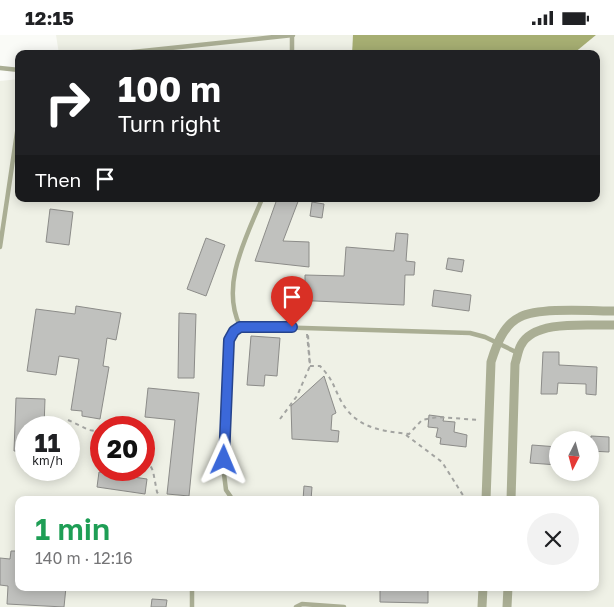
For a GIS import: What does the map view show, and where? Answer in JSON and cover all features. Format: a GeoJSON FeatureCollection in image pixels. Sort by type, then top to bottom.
{"type":"FeatureCollection","features":[{"type":"Feature","properties":{"kind":"street"},"geometry":{"type":"LineString","coordinates":[[486,496],[492,362],[497,343],[507,327],[520,317],[540,312],[614,311]]}},
{"type":"Feature","properties":{"kind":"street"},"geometry":{"type":"LineString","coordinates":[[510,496],[515,364],[521,345],[530,334],[541,328],[614,325]]}},
{"type":"Feature","properties":{"kind":"street"},"geometry":{"type":"LineString","coordinates":[[482,607],[483,591]]}},
{"type":"Feature","properties":{"kind":"street"},"geometry":{"type":"LineString","coordinates":[[507,607],[508,591]]}},
{"type":"Feature","properties":{"kind":"lane"},"geometry":{"type":"LineString","coordinates":[[154,50],[293,36],[292,50]]}},
{"type":"Feature","properties":{"kind":"lane"},"geometry":{"type":"LineString","coordinates":[[0,68],[15,70]]}},
{"type":"Feature","properties":{"kind":"lane"},"geometry":{"type":"LineString","coordinates":[[0,247],[15,146]]}},
{"type":"Feature","properties":{"kind":"lane"},"geometry":{"type":"LineString","coordinates":[[240,327],[233,312],[232,286],[240,253],[261,202]]}},
{"type":"Feature","properties":{"kind":"lane"},"geometry":{"type":"LineString","coordinates":[[230,496],[226,490],[224,446],[229,340],[234,331],[240,327],[307,327],[470,333],[518,353]]}},
{"type":"Feature","properties":{"kind":"lane"},"geometry":{"type":"LineString","coordinates":[[192,591],[192,607]]}},
{"type":"Feature","properties":{"kind":"lane"},"geometry":{"type":"LineString","coordinates":[[296,607],[302,604],[344,607]]}},
{"type":"Feature","properties":{"kind":"path"},"geometry":{"type":"LineString","coordinates":[[280,419],[297,396],[310,366],[307,327]]}},
{"type":"Feature","properties":{"kind":"path"},"geometry":{"type":"LineString","coordinates":[[310,366],[320,366],[333,380],[340,399],[353,417],[376,431],[409,434],[422,421],[438,417],[489,421]]}},
{"type":"Feature","properties":{"kind":"path"},"geometry":{"type":"LineString","coordinates":[[404,433],[442,462],[463,496]]}},
{"type":"Feature","properties":{"kind":"path"},"geometry":{"type":"LineString","coordinates":[[155,481],[160,496]]}},
{"type":"Feature","properties":{"kind":"shaded area"},"geometry":{"type":"Polygon","coordinates":[[[56,35],[353,35],[352,50],[58,50],[56,35]]]}},
{"type":"Feature","properties":{"kind":"shaded area"},"geometry":{"type":"Polygon","coordinates":[[[353,35],[596,35],[578,50],[352,50],[353,35]]]}},
{"type":"Feature","properties":{"kind":"shaded area"},"geometry":{"type":"Polygon","coordinates":[[[596,35],[614,35],[614,607],[0,607],[0,81],[15,79],[15,202],[600,202],[600,50],[578,50],[596,35]]]}},
{"type":"Feature","properties":{"kind":"building"},"geometry":{"type":"Polygon","coordinates":[[[276,202],[298,202],[283,241],[309,242],[309,267],[255,261],[276,202]]]}},
{"type":"Feature","properties":{"kind":"building"},"geometry":{"type":"Polygon","coordinates":[[[312,202],[324,204],[322,218],[310,216],[312,202]]]}},
{"type":"Feature","properties":{"kind":"building"},"geometry":{"type":"Polygon","coordinates":[[[50,209],[73,212],[69,245],[46,242],[50,209]]]}},
{"type":"Feature","properties":{"kind":"building"},"geometry":{"type":"Polygon","coordinates":[[[396,233],[408,234],[406,261],[415,262],[414,275],[405,275],[404,305],[293,300],[294,286],[305,287],[305,275],[344,276],[346,247],[394,251],[396,233]]]}},
{"type":"Feature","properties":{"kind":"building"},"geometry":{"type":"Polygon","coordinates":[[[206,238],[225,245],[206,296],[187,289],[206,238]]]}},
{"type":"Feature","properties":{"kind":"building"},"geometry":{"type":"Polygon","coordinates":[[[448,258],[464,260],[462,272],[446,269],[448,258]]]}},
{"type":"Feature","properties":{"kind":"building"},"geometry":{"type":"Polygon","coordinates":[[[434,290],[471,295],[469,311],[432,306],[434,290]]]}},
{"type":"Feature","properties":{"kind":"building"},"geometry":{"type":"Polygon","coordinates":[[[76,306],[121,313],[116,340],[107,338],[103,366],[109,367],[101,416],[82,416],[82,411],[71,410],[79,359],[59,356],[56,375],[27,371],[36,309],[75,314],[76,306]]]}},
{"type":"Feature","properties":{"kind":"building"},"geometry":{"type":"Polygon","coordinates":[[[179,313],[196,314],[194,378],[178,378],[179,313]]]}},
{"type":"Feature","properties":{"kind":"building"},"geometry":{"type":"Polygon","coordinates":[[[251,336],[280,338],[277,376],[265,375],[264,386],[247,385],[251,336]]]}},
{"type":"Feature","properties":{"kind":"building"},"geometry":{"type":"Polygon","coordinates":[[[543,352],[559,352],[559,365],[597,367],[596,395],[586,394],[586,384],[558,383],[557,394],[541,394],[543,352]]]}},
{"type":"Feature","properties":{"kind":"building"},"geometry":{"type":"Polygon","coordinates":[[[324,376],[336,413],[332,415],[331,430],[339,431],[338,442],[292,439],[291,406],[324,376]]]}},
{"type":"Feature","properties":{"kind":"building"},"geometry":{"type":"Polygon","coordinates":[[[148,388],[199,393],[189,496],[167,494],[175,420],[145,416],[148,388]]]}},
{"type":"Feature","properties":{"kind":"building"},"geometry":{"type":"Polygon","coordinates":[[[16,398],[45,399],[44,416],[15,416],[16,398]]]}},
{"type":"Feature","properties":{"kind":"building"},"geometry":{"type":"Polygon","coordinates":[[[429,415],[444,417],[443,421],[455,422],[454,432],[467,435],[466,447],[440,444],[441,438],[436,437],[438,428],[428,427],[429,415]]]}},
{"type":"Feature","properties":{"kind":"building"},"geometry":{"type":"Polygon","coordinates":[[[599,436],[609,437],[609,452],[599,451],[599,436]]]}},
{"type":"Feature","properties":{"kind":"building"},"geometry":{"type":"Polygon","coordinates":[[[532,445],[549,446],[549,464],[530,463],[532,445]]]}},
{"type":"Feature","properties":{"kind":"building"},"geometry":{"type":"Polygon","coordinates":[[[98,481],[147,481],[145,494],[97,487],[98,481]]]}},
{"type":"Feature","properties":{"kind":"building"},"geometry":{"type":"Polygon","coordinates":[[[304,486],[312,487],[311,496],[303,496],[304,486]]]}},
{"type":"Feature","properties":{"kind":"building"},"geometry":{"type":"Polygon","coordinates":[[[11,551],[15,551],[15,591],[66,591],[64,607],[7,604],[8,586],[0,585],[0,558],[10,559],[11,551]]]}},
{"type":"Feature","properties":{"kind":"building"},"geometry":{"type":"Polygon","coordinates":[[[380,591],[428,591],[428,603],[380,602],[380,591]]]}},
{"type":"Feature","properties":{"kind":"building"},"geometry":{"type":"Polygon","coordinates":[[[152,599],[167,600],[166,607],[151,607],[152,599]]]}},
{"type":"Feature","properties":{"kind":"route"},"geometry":{"type":"LineString","coordinates":[[224,460],[229,340],[234,331],[240,327],[292,327]]}}]}
